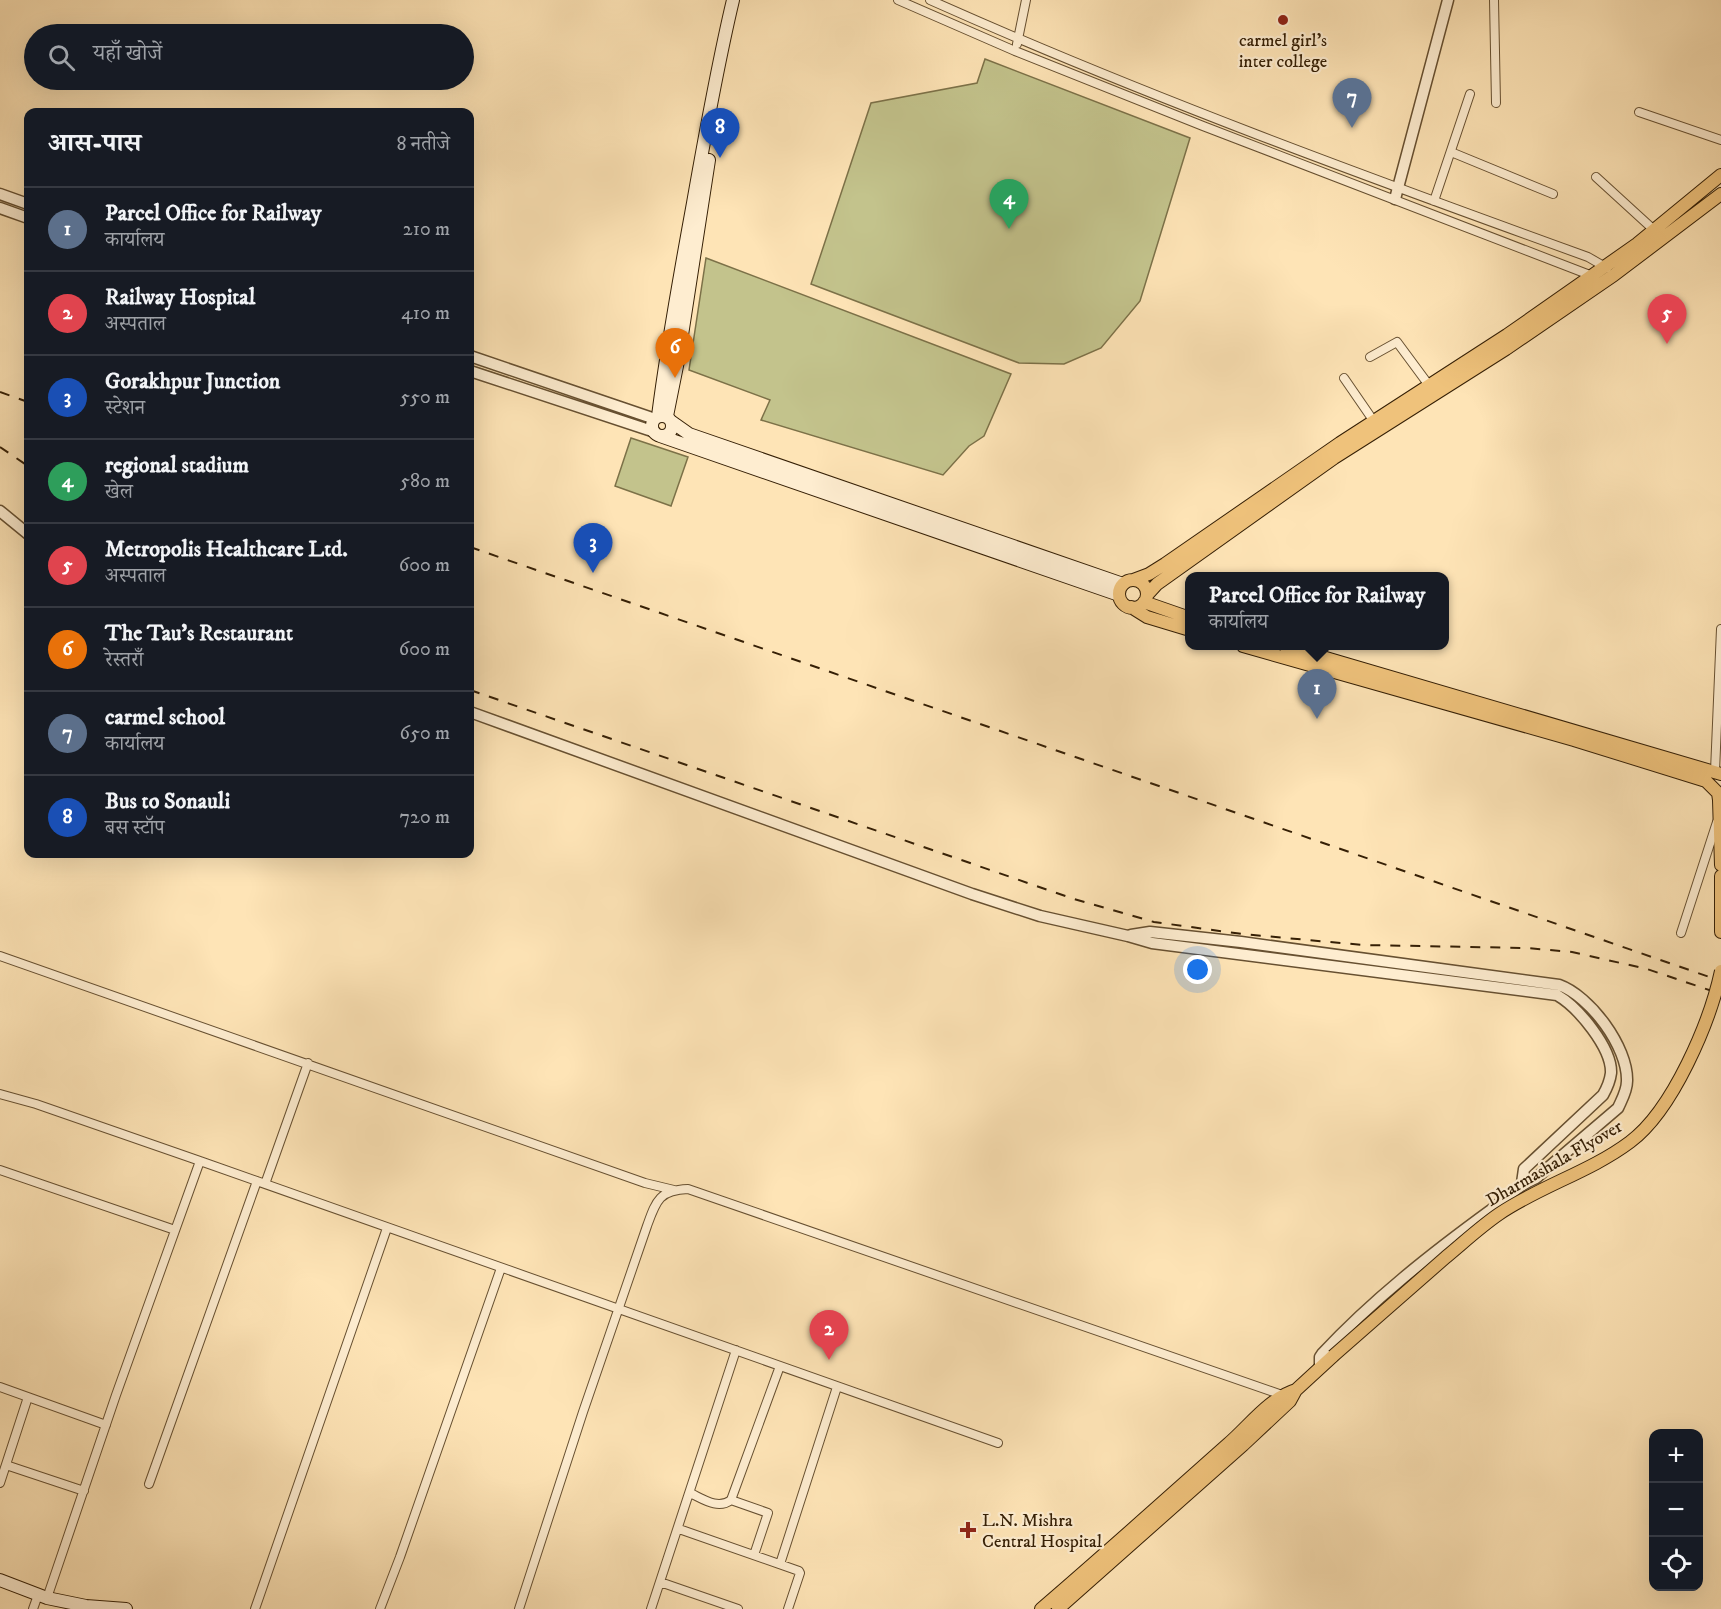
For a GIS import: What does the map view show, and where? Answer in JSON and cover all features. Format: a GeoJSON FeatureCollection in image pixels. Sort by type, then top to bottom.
{"type":"FeatureCollection","features":[{"type":"Feature","properties":{"kind":"main road"},"geometry":{"type":"LineString","coordinates":[[657,434],[669,434],[671,431],[663,418],[667,349],[716,74],[733,0]]}},
{"type":"Feature","properties":{"kind":"main road"},"geometry":{"type":"LineString","coordinates":[[741,0],[720,91],[678,361],[663,418],[652,427],[657,434],[1125,586],[1140,582],[1146,588],[1145,599]]}},
{"type":"Feature","properties":{"kind":"main road"},"geometry":{"type":"LineString","coordinates":[[1610,271],[1654,230],[1721,175]]}},
{"type":"Feature","properties":{"kind":"main road"},"geometry":{"type":"LineString","coordinates":[[663,418],[689,434],[1125,586],[1165,564],[1431,390],[1721,194]]}},
{"type":"Feature","properties":{"kind":"main road"},"geometry":{"type":"LineString","coordinates":[[1131,607],[1135,607],[1145,599],[1157,584],[1377,425]]}},
{"type":"Feature","properties":{"kind":"main road"},"geometry":{"type":"LineString","coordinates":[[1125,586],[1124,604],[1147,617],[1185,628]]}},
{"type":"Feature","properties":{"kind":"main road"},"geometry":{"type":"LineString","coordinates":[[1145,599],[1185,616]]}},
{"type":"Feature","properties":{"kind":"main road"},"geometry":{"type":"LineString","coordinates":[[1260,650],[1574,740],[1706,781],[1718,793],[1721,865]]}},
{"type":"Feature","properties":{"kind":"main road"},"geometry":{"type":"LineString","coordinates":[[1302,650],[1718,773]]}},
{"type":"Feature","properties":{"kind":"main road"},"geometry":{"type":"LineString","coordinates":[[1721,876],[1721,932]]}},
{"type":"Feature","properties":{"kind":"main road","name":"Dharmashala Flyover"},"geometry":{"type":"LineString","coordinates":[[1289,1395],[1499,1214],[1537,1192],[1587,1168],[1643,1131],[1671,1091],[1696,1043],[1708,1016],[1721,971]]}},
{"type":"Feature","properties":{"kind":"main road"},"geometry":{"type":"LineString","coordinates":[[1041,1609],[1289,1395]]}},
{"type":"Feature","properties":{"kind":"main road"},"geometry":{"type":"LineString","coordinates":[[1058,1609],[1289,1395]]}},
{"type":"Feature","properties":{"kind":"main road"},"geometry":{"type":"LineString","coordinates":[[0,1580],[43,1597],[86,1606],[126,1609]]}},
{"type":"Feature","properties":{"kind":"street"},"geometry":{"type":"LineString","coordinates":[[898,0],[1082,78],[1598,279]]}},
{"type":"Feature","properties":{"kind":"street"},"geometry":{"type":"LineString","coordinates":[[930,0],[1018,39],[1274,142],[1588,257],[1610,271]]}},
{"type":"Feature","properties":{"kind":"street"},"geometry":{"type":"LineString","coordinates":[[1015,51],[1026,0]]}},
{"type":"Feature","properties":{"kind":"street"},"geometry":{"type":"LineString","coordinates":[[1395,199],[1448,0]]}},
{"type":"Feature","properties":{"kind":"street"},"geometry":{"type":"LineString","coordinates":[[1494,0],[1496,103]]}},
{"type":"Feature","properties":{"kind":"street"},"geometry":{"type":"LineString","coordinates":[[1082,78],[1086,67]]}},
{"type":"Feature","properties":{"kind":"street"},"geometry":{"type":"LineString","coordinates":[[1434,201],[1470,94]]}},
{"type":"Feature","properties":{"kind":"street"},"geometry":{"type":"LineString","coordinates":[[1639,112],[1721,140]]}},
{"type":"Feature","properties":{"kind":"street"},"geometry":{"type":"LineString","coordinates":[[1450,152],[1553,194]]}},
{"type":"Feature","properties":{"kind":"street"},"geometry":{"type":"LineString","coordinates":[[1596,177],[1654,230]]}},
{"type":"Feature","properties":{"kind":"street"},"geometry":{"type":"LineString","coordinates":[[0,194],[24,203]]}},
{"type":"Feature","properties":{"kind":"street"},"geometry":{"type":"LineString","coordinates":[[0,208],[24,217]]}},
{"type":"Feature","properties":{"kind":"street"},"geometry":{"type":"LineString","coordinates":[[1370,357],[1397,342],[1431,390]]}},
{"type":"Feature","properties":{"kind":"street"},"geometry":{"type":"LineString","coordinates":[[474,357],[663,418]]}},
{"type":"Feature","properties":{"kind":"street"},"geometry":{"type":"LineString","coordinates":[[474,372],[657,434]]}},
{"type":"Feature","properties":{"kind":"street"},"geometry":{"type":"LineString","coordinates":[[1344,378],[1377,425]]}},
{"type":"Feature","properties":{"kind":"street"},"geometry":{"type":"LineString","coordinates":[[0,511],[24,531]]}},
{"type":"Feature","properties":{"kind":"street"},"geometry":{"type":"LineString","coordinates":[[1718,773],[1721,629]]}},
{"type":"Feature","properties":{"kind":"street"},"geometry":{"type":"LineString","coordinates":[[474,713],[981,897],[1040,916],[1152,943],[1549,993],[1567,1000],[1595,1033],[1609,1058],[1611,1072],[1608,1085],[1603,1095],[1524,1169],[1522,1183]]}},
{"type":"Feature","properties":{"kind":"street"},"geometry":{"type":"LineString","coordinates":[[1681,933],[1719,813]]}},
{"type":"Feature","properties":{"kind":"street"},"geometry":{"type":"LineString","coordinates":[[1128,936],[1150,932],[1241,942],[1551,983],[1570,989],[1591,1006],[1609,1030],[1626,1070],[1627,1083],[1618,1108],[1536,1178],[1522,1183],[1504,1201],[1382,1297],[1322,1354],[1320,1367]]}},
{"type":"Feature","properties":{"kind":"street"},"geometry":{"type":"LineString","coordinates":[[0,956],[645,1183],[674,1190]]}},
{"type":"Feature","properties":{"kind":"street"},"geometry":{"type":"LineString","coordinates":[[149,1484],[308,1063]]}},
{"type":"Feature","properties":{"kind":"street"},"geometry":{"type":"LineString","coordinates":[[0,1094],[36,1104],[200,1161],[998,1443]]}},
{"type":"Feature","properties":{"kind":"street"},"geometry":{"type":"LineString","coordinates":[[33,1609],[43,1597],[84,1491],[200,1161]]}},
{"type":"Feature","properties":{"kind":"street"},"geometry":{"type":"LineString","coordinates":[[0,1170],[175,1230]]}},
{"type":"Feature","properties":{"kind":"street"},"geometry":{"type":"LineString","coordinates":[[519,1609],[583,1412],[656,1202],[669,1191],[688,1189],[1289,1395]]}},
{"type":"Feature","properties":{"kind":"street"},"geometry":{"type":"LineString","coordinates":[[255,1609],[387,1228]]}},
{"type":"Feature","properties":{"kind":"street"},"geometry":{"type":"LineString","coordinates":[[380,1609],[501,1268]]}},
{"type":"Feature","properties":{"kind":"street"},"geometry":{"type":"LineString","coordinates":[[651,1609],[736,1350]]}},
{"type":"Feature","properties":{"kind":"street"},"geometry":{"type":"LineString","coordinates":[[690,1493],[716,1504],[727,1503],[731,1500],[780,1366]]}},
{"type":"Feature","properties":{"kind":"street"},"geometry":{"type":"LineString","coordinates":[[0,1387],[106,1425]]}},
{"type":"Feature","properties":{"kind":"street"},"geometry":{"type":"LineString","coordinates":[[780,1564],[837,1387]]}},
{"type":"Feature","properties":{"kind":"street"},"geometry":{"type":"LineString","coordinates":[[0,1483],[28,1397]]}},
{"type":"Feature","properties":{"kind":"street"},"geometry":{"type":"LineString","coordinates":[[6,1465],[84,1491]]}},
{"type":"Feature","properties":{"kind":"street"},"geometry":{"type":"LineString","coordinates":[[731,1500],[768,1514],[754,1555]]}},
{"type":"Feature","properties":{"kind":"street"},"geometry":{"type":"LineString","coordinates":[[679,1529],[800,1572],[788,1609]]}},
{"type":"Feature","properties":{"kind":"street"},"geometry":{"type":"LineString","coordinates":[[660,1582],[738,1609]]}},
{"type":"Feature","properties":{"kind":"green space"},"geometry":{"type":"Polygon","coordinates":[[[985,59],[1190,138],[1140,301],[1101,348],[1064,364],[1019,363],[811,284],[871,103],[977,83],[985,59]]]}},
{"type":"Feature","properties":{"kind":"green space"},"geometry":{"type":"Polygon","coordinates":[[[706,258],[1011,374],[984,436],[969,446],[943,475],[761,420],[770,400],[689,370],[706,258]]]}},
{"type":"Feature","properties":{"kind":"green space"},"geometry":{"type":"Polygon","coordinates":[[[631,438],[688,457],[671,506],[615,486],[631,438]]]}},
{"type":"Feature","properties":{"kind":"railway"},"geometry":{"type":"LineString","coordinates":[[0,392],[24,401]]}},
{"type":"Feature","properties":{"kind":"railway"},"geometry":{"type":"LineString","coordinates":[[0,447],[24,463]]}},
{"type":"Feature","properties":{"kind":"railway"},"geometry":{"type":"LineString","coordinates":[[474,548],[1721,981]]}},
{"type":"Feature","properties":{"kind":"railway"},"geometry":{"type":"LineString","coordinates":[[474,691],[1074,899],[1154,922],[1242,934],[1363,945],[1526,948],[1572,952],[1647,969],[1721,994]]}},
{"type":"Feature","properties":{"kind":"place","name":"carmel girl's inter college"},"geometry":{"type":"Point","coordinates":[1283,20]}},
{"type":"Feature","properties":{"kind":"place","name":"carmel school"},"geometry":{"type":"Point","coordinates":[1352,128]}},
{"type":"Feature","properties":{"kind":"place","name":"Bus to Sonauli"},"geometry":{"type":"Point","coordinates":[720,158]}},
{"type":"Feature","properties":{"kind":"place","name":"regional stadium"},"geometry":{"type":"Point","coordinates":[1009,229]}},
{"type":"Feature","properties":{"kind":"place","name":"Metropolis Healthcare Ltd."},"geometry":{"type":"Point","coordinates":[1667,344]}},
{"type":"Feature","properties":{"kind":"place","name":"The Tau's Restaurant"},"geometry":{"type":"Point","coordinates":[675,378]}},
{"type":"Feature","properties":{"kind":"place","name":"Gorakhpur Junction"},"geometry":{"type":"Point","coordinates":[593,573]}},
{"type":"Feature","properties":{"kind":"place","name":"Parcel Office for Railway"},"geometry":{"type":"Point","coordinates":[1317,719]}},
{"type":"Feature","properties":{"kind":"place","name":"Railway Hospital"},"geometry":{"type":"Point","coordinates":[829,1360]}},
{"type":"Feature","properties":{"kind":"place","name":"L.N. Mishra Central Hospital"},"geometry":{"type":"Point","coordinates":[968,1530]}}]}
